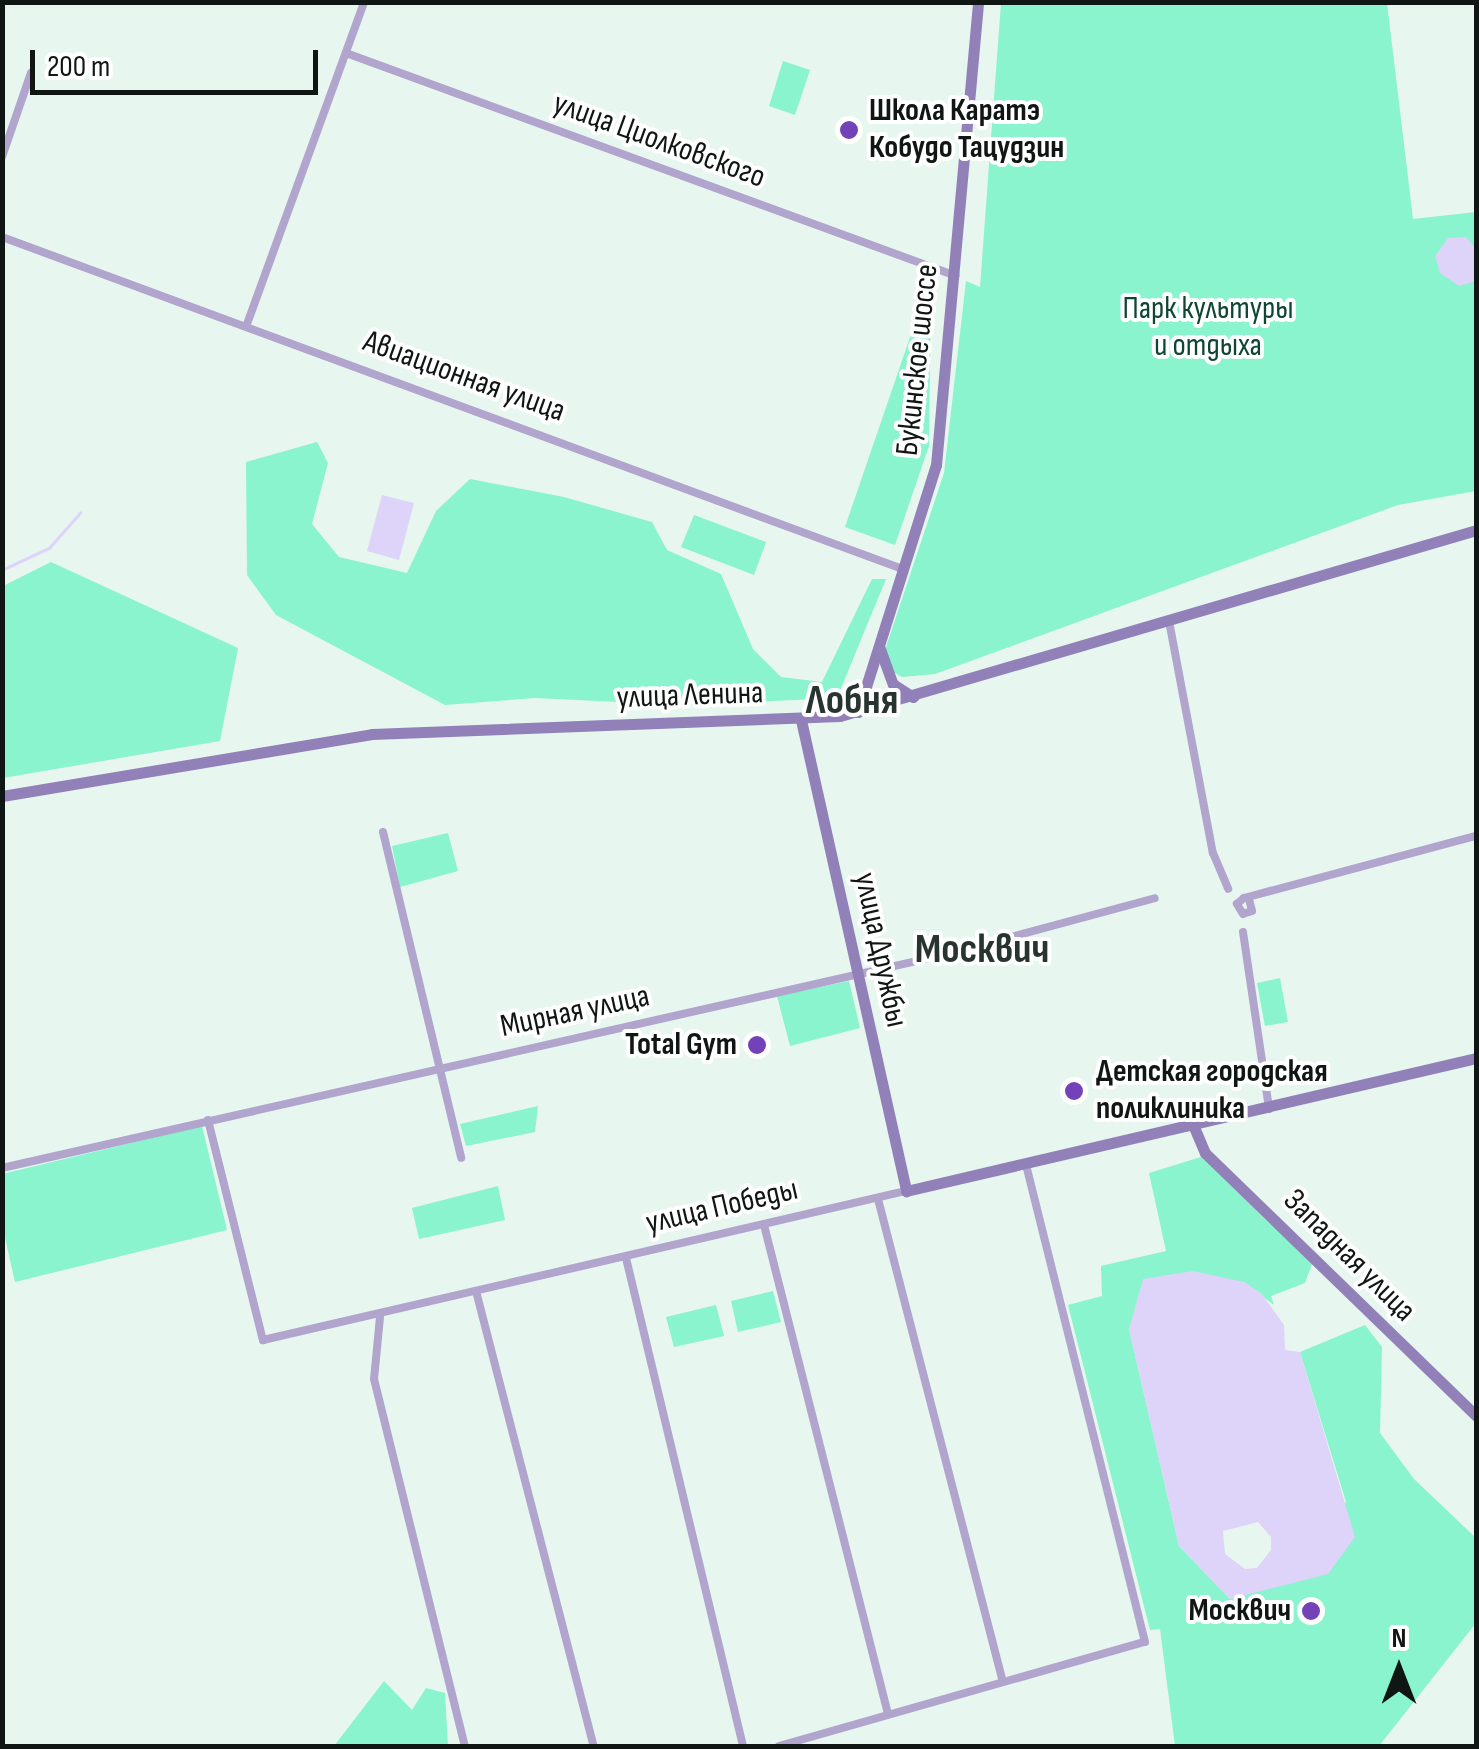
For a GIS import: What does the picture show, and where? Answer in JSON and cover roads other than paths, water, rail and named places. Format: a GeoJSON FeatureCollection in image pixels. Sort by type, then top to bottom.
{"type":"FeatureCollection","features":[{"type":"Feature","properties":{"kind":"street"},"geometry":{"type":"LineString","coordinates":[[247,324],[364,2]]}},
{"type":"Feature","properties":{"kind":"street","name":"Букинское шоссе"},"geometry":{"type":"LineString","coordinates":[[858,712],[936,465],[978,2]]}},
{"type":"Feature","properties":{"kind":"street","name":"улица Циолковского"},"geometry":{"type":"LineString","coordinates":[[346,53],[956,276]]}},
{"type":"Feature","properties":{"kind":"street"},"geometry":{"type":"LineString","coordinates":[[2,157],[30,72]]}},
{"type":"Feature","properties":{"kind":"street","name":"Авиационная улица"},"geometry":{"type":"LineString","coordinates":[[2,237],[247,324],[905,570]]}},
{"type":"Feature","properties":{"kind":"street","name":"улица Ленина"},"geometry":{"type":"LineString","coordinates":[[2,796],[372,734],[802,720],[858,712],[1476,530]]}},
{"type":"Feature","properties":{"kind":"street"},"geometry":{"type":"LineString","coordinates":[[1169,621],[1213,853],[1228,889],[1245,906],[1243,932],[1269,1109]]}},
{"type":"Feature","properties":{"kind":"street"},"geometry":{"type":"LineString","coordinates":[[880,646],[892,684],[912,696]]}},
{"type":"Feature","properties":{"kind":"street","name":"улица Дружбы"},"geometry":{"type":"LineString","coordinates":[[802,720],[906,1191]]}},
{"type":"Feature","properties":{"kind":"street"},"geometry":{"type":"LineString","coordinates":[[383,832],[462,1158]]}},
{"type":"Feature","properties":{"kind":"street"},"geometry":{"type":"LineString","coordinates":[[1245,906],[1276,890],[1476,836]]}},
{"type":"Feature","properties":{"kind":"street","name":"Мирная улица"},"geometry":{"type":"LineString","coordinates":[[2,1168],[858,974],[1155,898]]}},
{"type":"Feature","properties":{"kind":"street","name":"улица Победы"},"geometry":{"type":"LineString","coordinates":[[208,1120],[263,1340],[477,1295],[1476,1058]]}},
{"type":"Feature","properties":{"kind":"street","name":"Западная улица"},"geometry":{"type":"LineString","coordinates":[[1194,1127],[1205,1153],[1476,1416]]}},
{"type":"Feature","properties":{"kind":"street"},"geometry":{"type":"LineString","coordinates":[[780,1746],[1002,1679],[1146,1642],[1026,1164]]}},
{"type":"Feature","properties":{"kind":"street"},"geometry":{"type":"LineString","coordinates":[[878,1200],[1002,1679]]}},
{"type":"Feature","properties":{"kind":"street"},"geometry":{"type":"LineString","coordinates":[[764,1225],[888,1714]]}},
{"type":"Feature","properties":{"kind":"street"},"geometry":{"type":"LineString","coordinates":[[626,1258],[744,1746]]}},
{"type":"Feature","properties":{"kind":"street"},"geometry":{"type":"LineString","coordinates":[[477,1295],[594,1746]]}},
{"type":"Feature","properties":{"kind":"street"},"geometry":{"type":"LineString","coordinates":[[380,1317],[374,1379],[466,1746]]}},
{"type":"Feature","properties":{"kind":"waterway","name":"Лобня"},"geometry":{"type":"LineString","coordinates":[[2,570],[49,548],[80,513]]}},
{"type":"Feature","properties":{"kind":"place","name":"Школа Каратэ Кобудо Тацудзин"},"geometry":{"type":"Point","coordinates":[849,130]}},
{"type":"Feature","properties":{"kind":"place","name":"Total Gym"},"geometry":{"type":"Point","coordinates":[757,1045]}},
{"type":"Feature","properties":{"kind":"place","name":"Детская городская поликлиника"},"geometry":{"type":"Point","coordinates":[1074,1091]}},
{"type":"Feature","properties":{"kind":"place","name":"Москвич"},"geometry":{"type":"Point","coordinates":[1311,1611]}},
{"type":"Feature","properties":{"kind":"district","name":"Лобня"},"geometry":{"type":"Point","coordinates":[852,701]}},
{"type":"Feature","properties":{"kind":"district","name":"Москвич"},"geometry":{"type":"Point","coordinates":[982,950]}},
{"type":"Feature","properties":{"kind":"park label","name":"Парк культуры и отдыха"},"geometry":{"type":"Point","coordinates":[1208,328]}}]}
